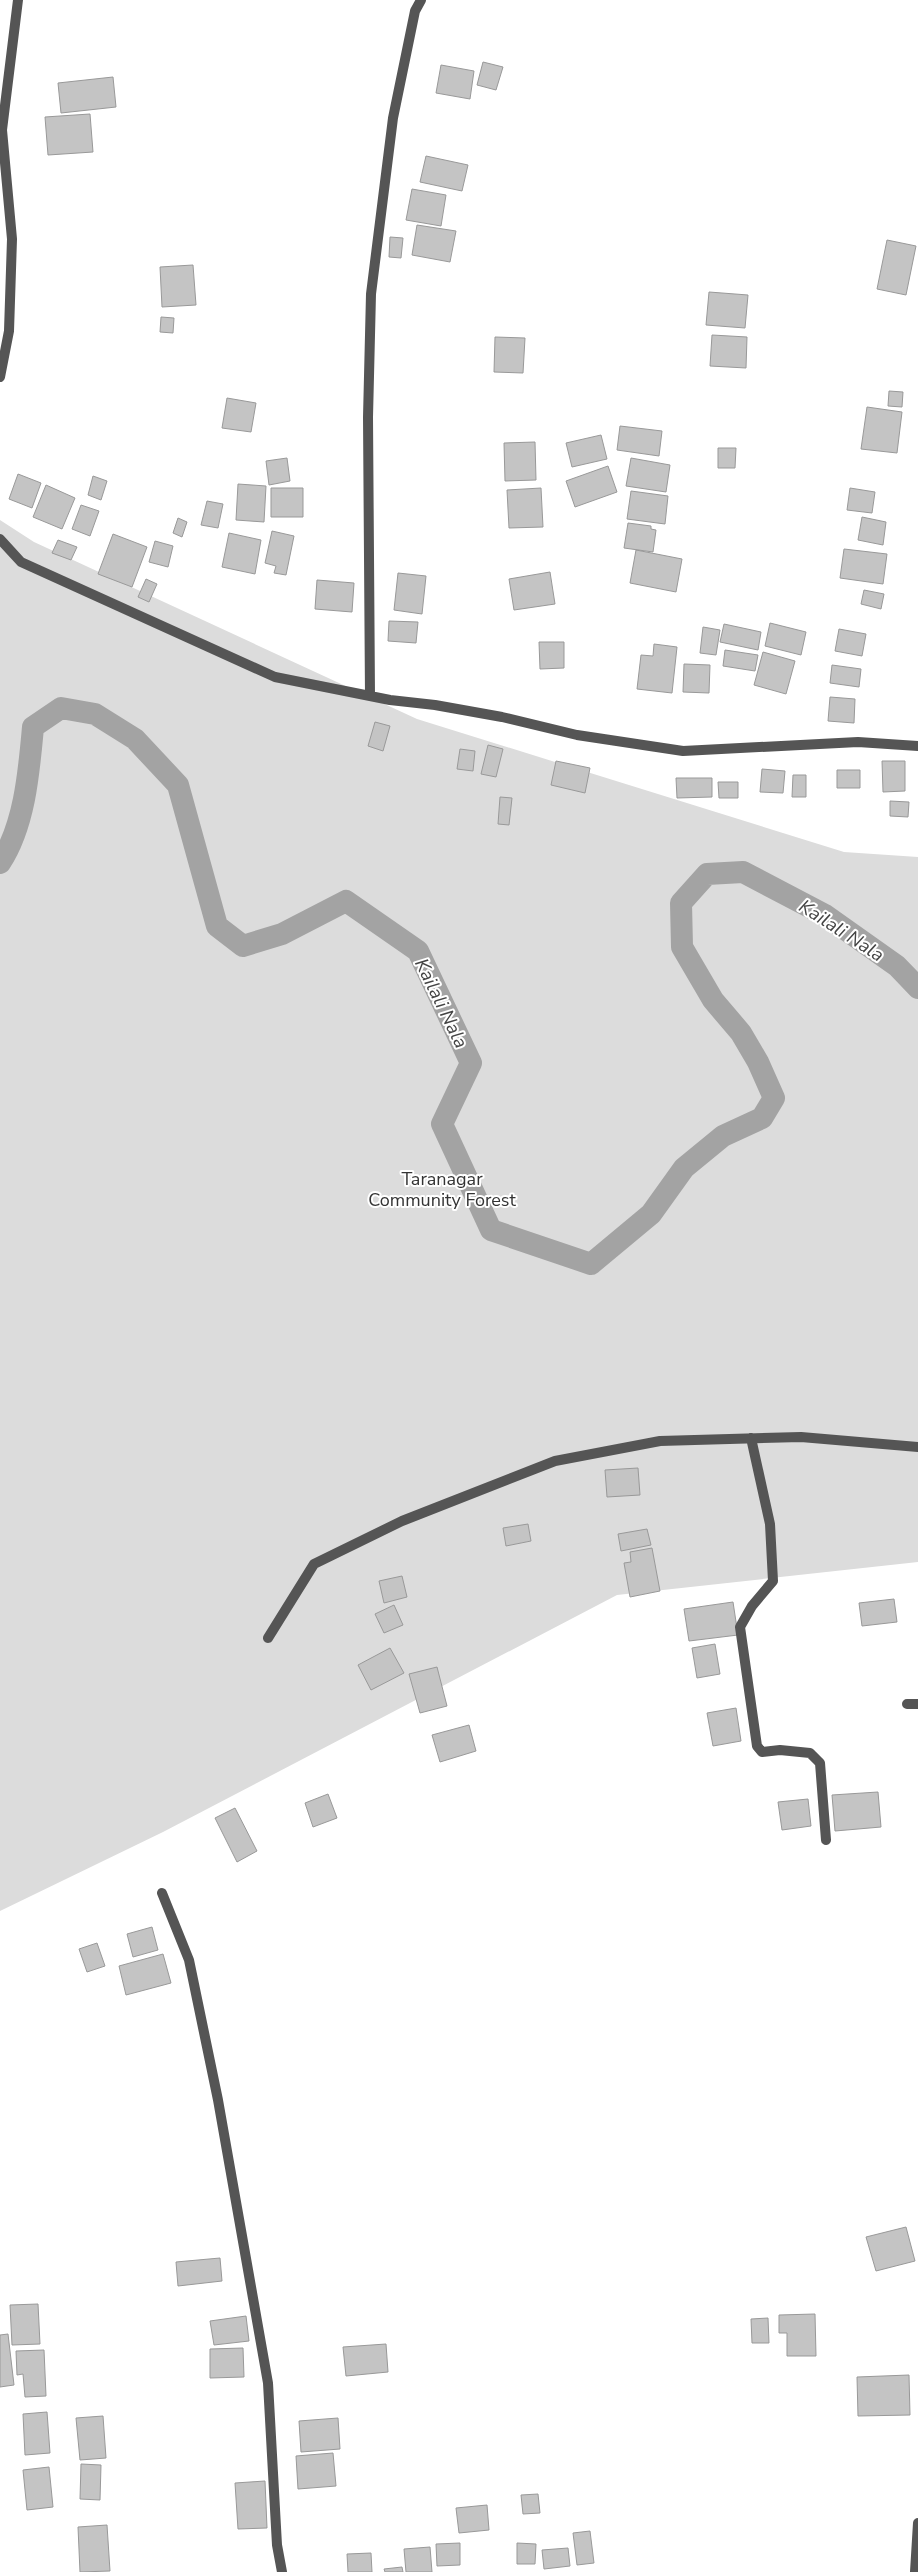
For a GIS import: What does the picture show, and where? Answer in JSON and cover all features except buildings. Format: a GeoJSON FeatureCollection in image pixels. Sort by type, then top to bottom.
{"type":"FeatureCollection","features":[{"type":"Feature","properties":{"kind":"street"},"geometry":{"type":"LineString","coordinates":[[0,377],[8,331],[12,239],[2,130],[18,0]]}},
{"type":"Feature","properties":{"kind":"street"},"geometry":{"type":"LineString","coordinates":[[370,696],[368,417],[372,294],[393,118],[415,11],[421,0]]}},
{"type":"Feature","properties":{"kind":"street"},"geometry":{"type":"LineString","coordinates":[[0,539],[21,562],[275,677],[370,696],[502,717],[577,735],[683,751],[858,742],[918,746]]}},
{"type":"Feature","properties":{"kind":"street"},"geometry":{"type":"LineString","coordinates":[[268,1638],[314,1564],[402,1521],[555,1461],[660,1441],[801,1437],[918,1447]]}},
{"type":"Feature","properties":{"kind":"street"},"geometry":{"type":"LineString","coordinates":[[751,1438],[770,1524],[773,1581],[752,1606],[740,1627],[756,1746],[762,1752],[780,1750],[810,1752],[820,1763],[826,1840]]}},
{"type":"Feature","properties":{"kind":"street"},"geometry":{"type":"LineString","coordinates":[[907,1704],[918,1704]]}},
{"type":"Feature","properties":{"kind":"street"},"geometry":{"type":"LineString","coordinates":[[162,1893],[189,1960],[218,2100],[268,2383],[277,2545],[282,2572]]}},
{"type":"Feature","properties":{"kind":"street"},"geometry":{"type":"LineString","coordinates":[[915,2572],[918,2523]]}},
{"type":"Feature","properties":{"kind":"green space","name":"Taranagar Community Forest"},"geometry":{"type":"Polygon","coordinates":[[[0,520],[34,542],[417,719],[844,852],[918,857],[918,1562],[617,1595],[163,1832],[0,1911],[0,520]]]}},
{"type":"Feature","properties":{"kind":"waterway","name":"Kailali Nala"},"geometry":{"type":"LineString","coordinates":[[0,863],[15,832],[20,815],[27,779],[33,727],[61,708],[95,714],[135,739],[178,785],[217,926],[243,946],[282,934],[346,901],[418,951],[471,1063],[442,1124],[491,1230],[591,1264],[651,1214],[684,1168],[723,1136],[762,1118],[774,1098],[758,1062],[741,1033],[713,1000],[682,947],[681,903],[707,874],[743,872],[825,915],[897,966],[918,988]]}}]}
